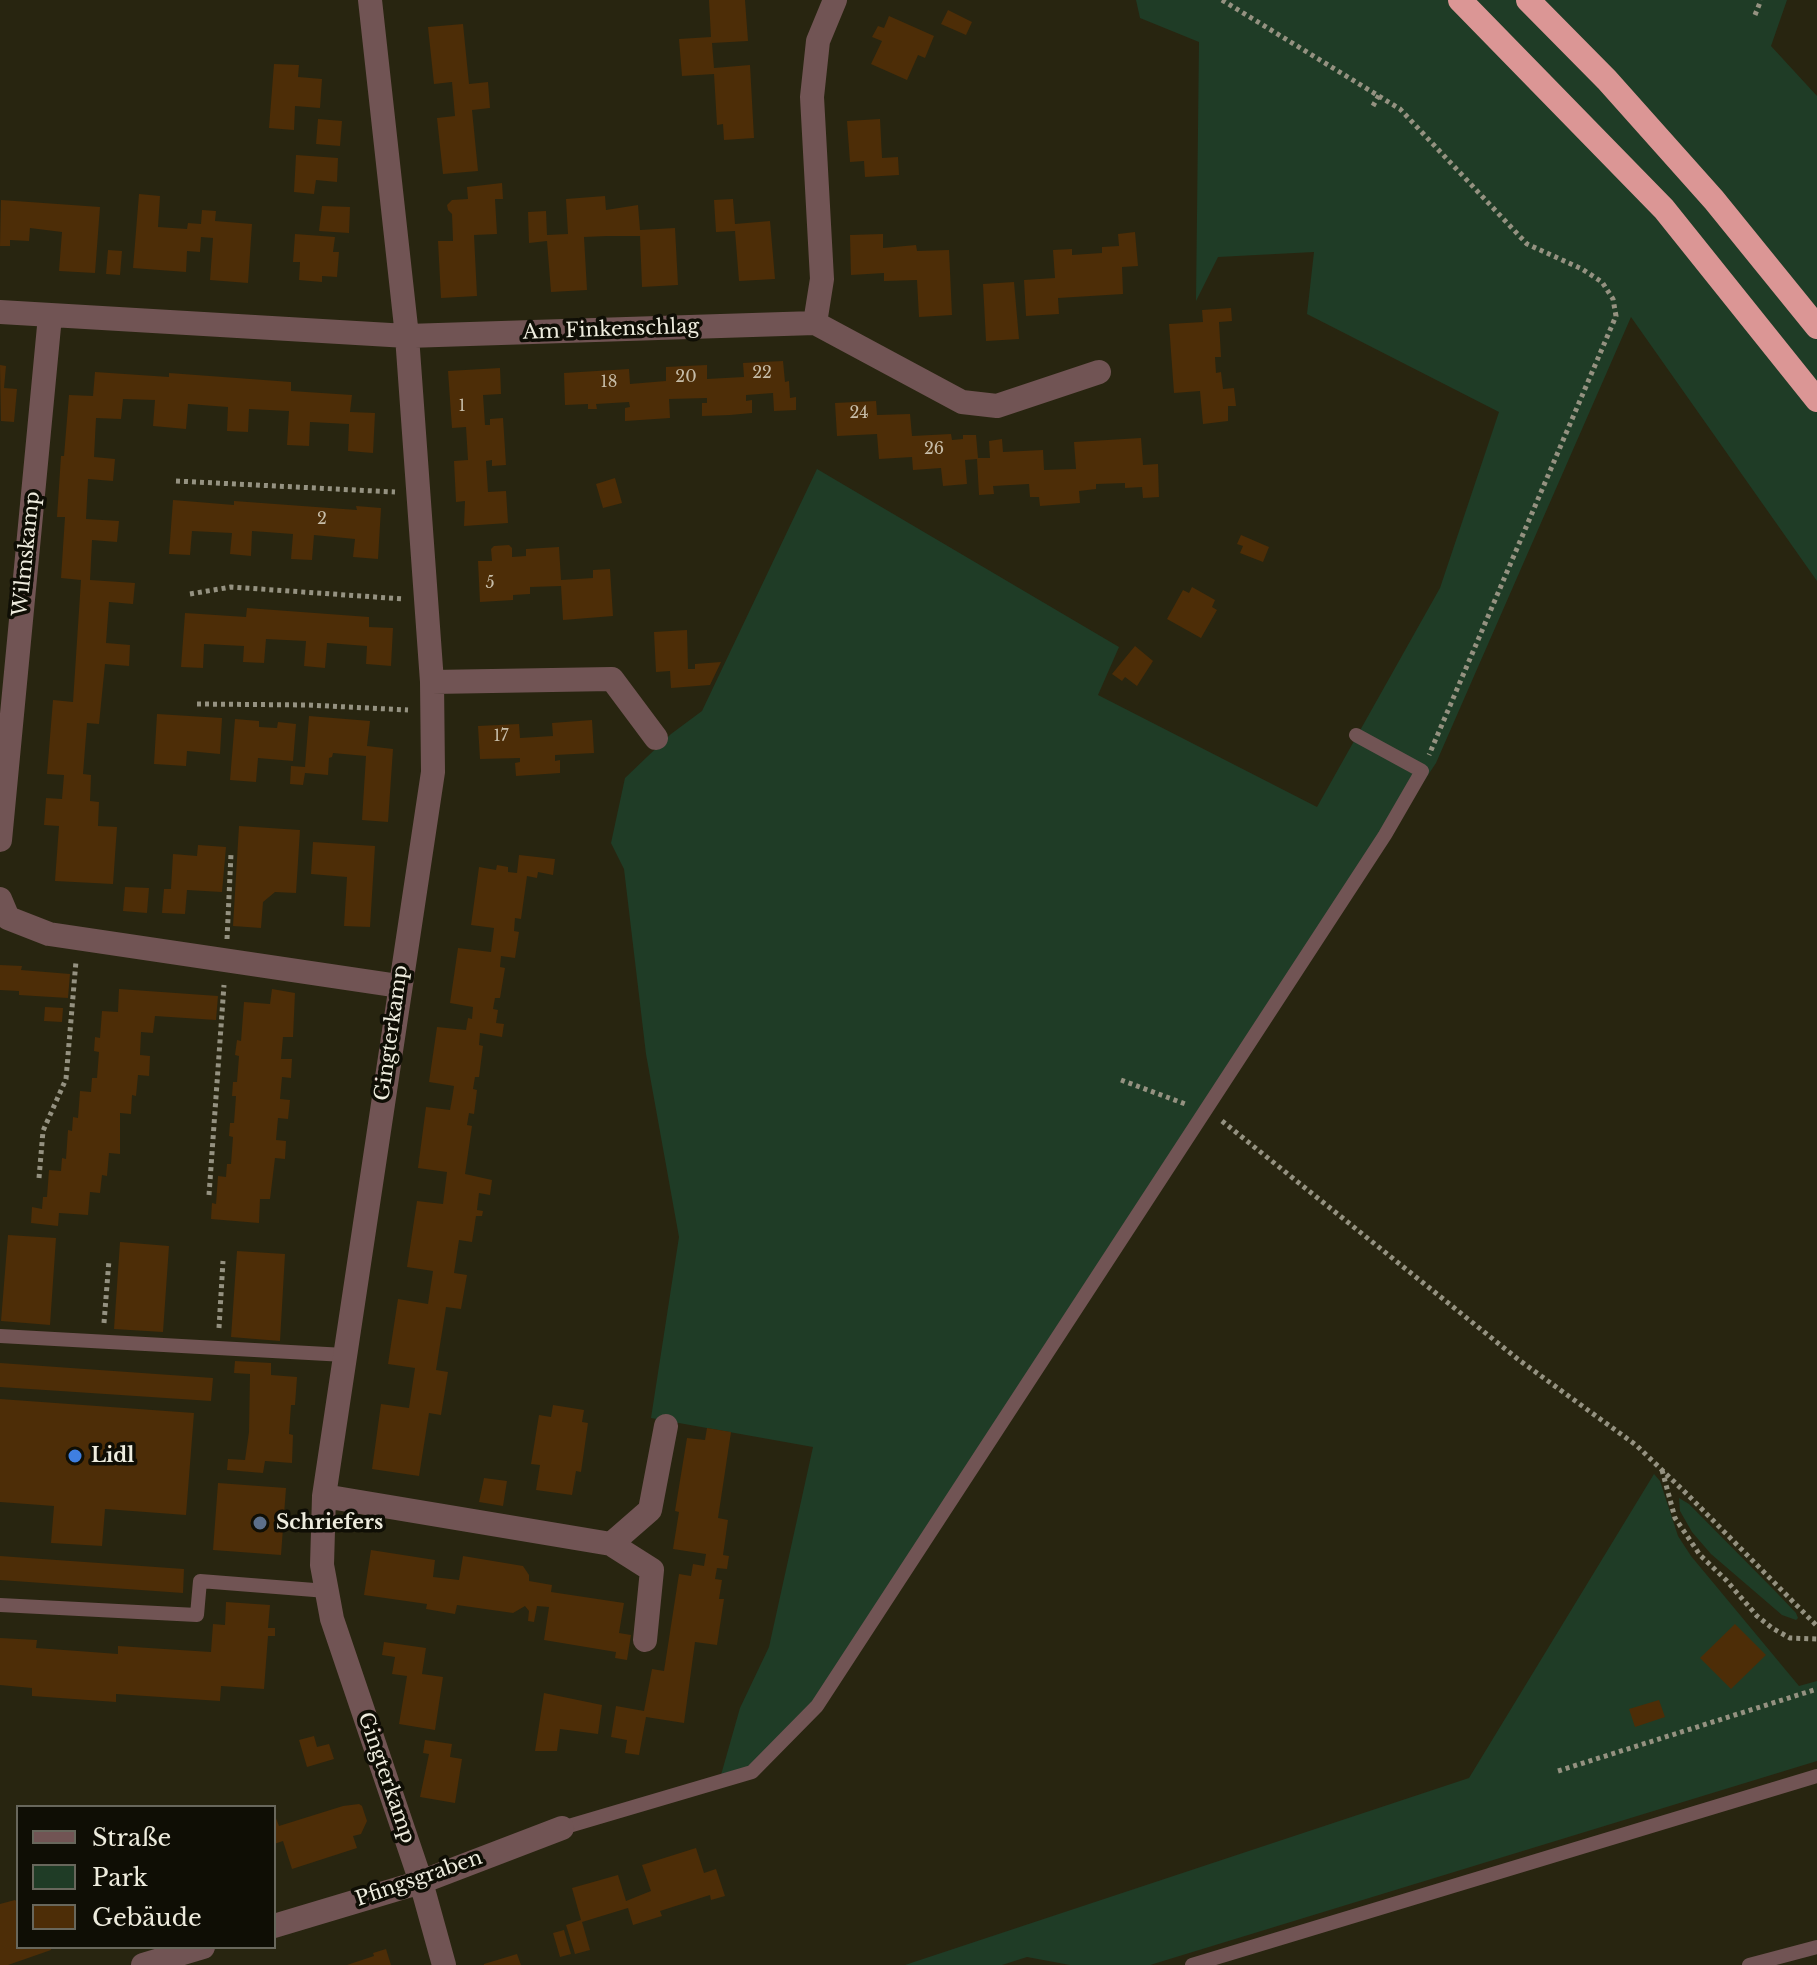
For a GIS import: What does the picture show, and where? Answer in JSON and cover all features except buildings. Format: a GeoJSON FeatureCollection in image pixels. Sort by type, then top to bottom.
{"type":"FeatureCollection","features":[{"type":"Feature","properties":{"kind":"highway"},"geometry":{"type":"LineString","coordinates":[[1460,0],[1664,209],[1817,400]]}},
{"type":"Feature","properties":{"kind":"highway"},"geometry":{"type":"LineString","coordinates":[[1528,0],[1607,80],[1714,200],[1817,327]]}},
{"type":"Feature","properties":{"kind":"street"},"geometry":{"type":"LineString","coordinates":[[370,0],[407,336]]}},
{"type":"Feature","properties":{"kind":"street"},"geometry":{"type":"LineString","coordinates":[[817,0],[814,19],[818,41]]}},
{"type":"Feature","properties":{"kind":"street"},"geometry":{"type":"LineString","coordinates":[[835,0],[818,41],[812,97],[822,279],[815,323],[962,402],[997,406],[1099,372]]}},
{"type":"Feature","properties":{"kind":"street","name":"Am Finkenschlag"},"geometry":{"type":"LineString","coordinates":[[0,312],[407,336],[815,323]]}},
{"type":"Feature","properties":{"kind":"street","name":"Wilmskamp"},"geometry":{"type":"LineString","coordinates":[[0,840],[50,316]]}},
{"type":"Feature","properties":{"kind":"street","name":"Gingterkamp"},"geometry":{"type":"LineString","coordinates":[[407,336],[432,682],[433,772],[324,1496],[322,1565],[332,1619],[421,1882],[444,1965]]}},
{"type":"Feature","properties":{"kind":"street"},"geometry":{"type":"LineString","coordinates":[[432,682],[612,679],[656,738]]}},
{"type":"Feature","properties":{"kind":"street"},"geometry":{"type":"LineString","coordinates":[[0,899],[8,918],[49,934],[399,986]]}},
{"type":"Feature","properties":{"kind":"street"},"geometry":{"type":"LineString","coordinates":[[611,1544],[650,1510],[666,1426]]}},
{"type":"Feature","properties":{"kind":"street"},"geometry":{"type":"LineString","coordinates":[[324,1496],[611,1544],[652,1570],[645,1640]]}},
{"type":"Feature","properties":{"kind":"street","name":"Pfingsgraben"},"geometry":{"type":"LineString","coordinates":[[276,1925],[421,1882],[562,1828]]}},
{"type":"Feature","properties":{"kind":"street"},"geometry":{"type":"LineString","coordinates":[[143,1965],[196,1949]]}},
{"type":"Feature","properties":{"kind":"lane"},"geometry":{"type":"LineString","coordinates":[[562,1828],[752,1772],[817,1706],[1385,835],[1422,771],[1356,735]]}},
{"type":"Feature","properties":{"kind":"lane"},"geometry":{"type":"LineString","coordinates":[[0,1336],[345,1355]]}},
{"type":"Feature","properties":{"kind":"lane"},"geometry":{"type":"LineString","coordinates":[[0,1605],[197,1615],[200,1581],[327,1591]]}},
{"type":"Feature","properties":{"kind":"lane"},"geometry":{"type":"LineString","coordinates":[[1192,1965],[1817,1776]]}},
{"type":"Feature","properties":{"kind":"lane"},"geometry":{"type":"LineString","coordinates":[[1749,1965],[1817,1947]]}},
{"type":"Feature","properties":{"kind":"path"},"geometry":{"type":"LineString","coordinates":[[1222,0],[1400,109],[1527,244],[1582,269],[1602,282],[1613,299],[1616,316],[1422,771]]}},
{"type":"Feature","properties":{"kind":"path"},"geometry":{"type":"LineString","coordinates":[[1755,15],[1761,0]]}},
{"type":"Feature","properties":{"kind":"path"},"geometry":{"type":"LineString","coordinates":[[1373,106],[1379,95]]}},
{"type":"Feature","properties":{"kind":"path"},"geometry":{"type":"LineString","coordinates":[[176,481],[419,493]]}},
{"type":"Feature","properties":{"kind":"path"},"geometry":{"type":"LineString","coordinates":[[190,594],[231,587],[426,601]]}},
{"type":"Feature","properties":{"kind":"path"},"geometry":{"type":"LineString","coordinates":[[197,704],[432,711]]}},
{"type":"Feature","properties":{"kind":"path"},"geometry":{"type":"LineString","coordinates":[[209,1195],[231,854]]}},
{"type":"Feature","properties":{"kind":"path"},"geometry":{"type":"LineString","coordinates":[[39,1178],[43,1131],[66,1079],[78,938]]}},
{"type":"Feature","properties":{"kind":"path"},"geometry":{"type":"LineString","coordinates":[[1121,1080],[1219,1119],[1519,1360],[1636,1445],[1817,1626]]}},
{"type":"Feature","properties":{"kind":"path"},"geometry":{"type":"LineString","coordinates":[[102,1341],[109,1260]]}},
{"type":"Feature","properties":{"kind":"path"},"geometry":{"type":"LineString","coordinates":[[217,1348],[223,1261]]}},
{"type":"Feature","properties":{"kind":"path"},"geometry":{"type":"LineString","coordinates":[[1662,1469],[1675,1518],[1700,1555],[1772,1628],[1790,1638],[1817,1639]]}},
{"type":"Feature","properties":{"kind":"path"},"geometry":{"type":"LineString","coordinates":[[1558,1771],[1817,1689]]}},
{"type":"Feature","properties":{"kind":"green space"},"geometry":{"type":"Polygon","coordinates":[[[1136,0],[1787,0],[1771,46],[1817,96],[1817,581],[1631,317],[1436,763],[817,1706],[752,1772],[719,1782],[740,1708],[769,1647],[813,1447],[651,1418],[679,1237],[646,1054],[624,869],[611,843],[625,778],[671,734],[702,711],[817,469],[1119,647],[1098,695],[1317,807],[1440,588],[1499,412],[1307,314],[1314,252],[1218,257],[1196,301],[1199,42],[1140,18],[1136,0]]]}},
{"type":"Feature","properties":{"kind":"green space"},"geometry":{"type":"Polygon","coordinates":[[[1654,1474],[1660,1481],[1678,1536],[1691,1556],[1799,1686],[1817,1681],[1817,1761],[1150,1965],[1070,1965],[1027,1957],[1002,1965],[905,1965],[1469,1778],[1654,1474]]]}},
{"type":"Feature","properties":{"kind":"green space"},"geometry":{"type":"Polygon","coordinates":[[[1679,1498],[1689,1504],[1777,1593],[1796,1613],[1796,1620],[1782,1615],[1711,1554],[1692,1532],[1680,1511],[1679,1498]]]}},
{"type":"Feature","properties":{"kind":"place","name":"Lidl"},"geometry":{"type":"Point","coordinates":[75,1456]}},
{"type":"Feature","properties":{"kind":"place","name":"Schriefers"},"geometry":{"type":"Point","coordinates":[260,1523]}}]}
